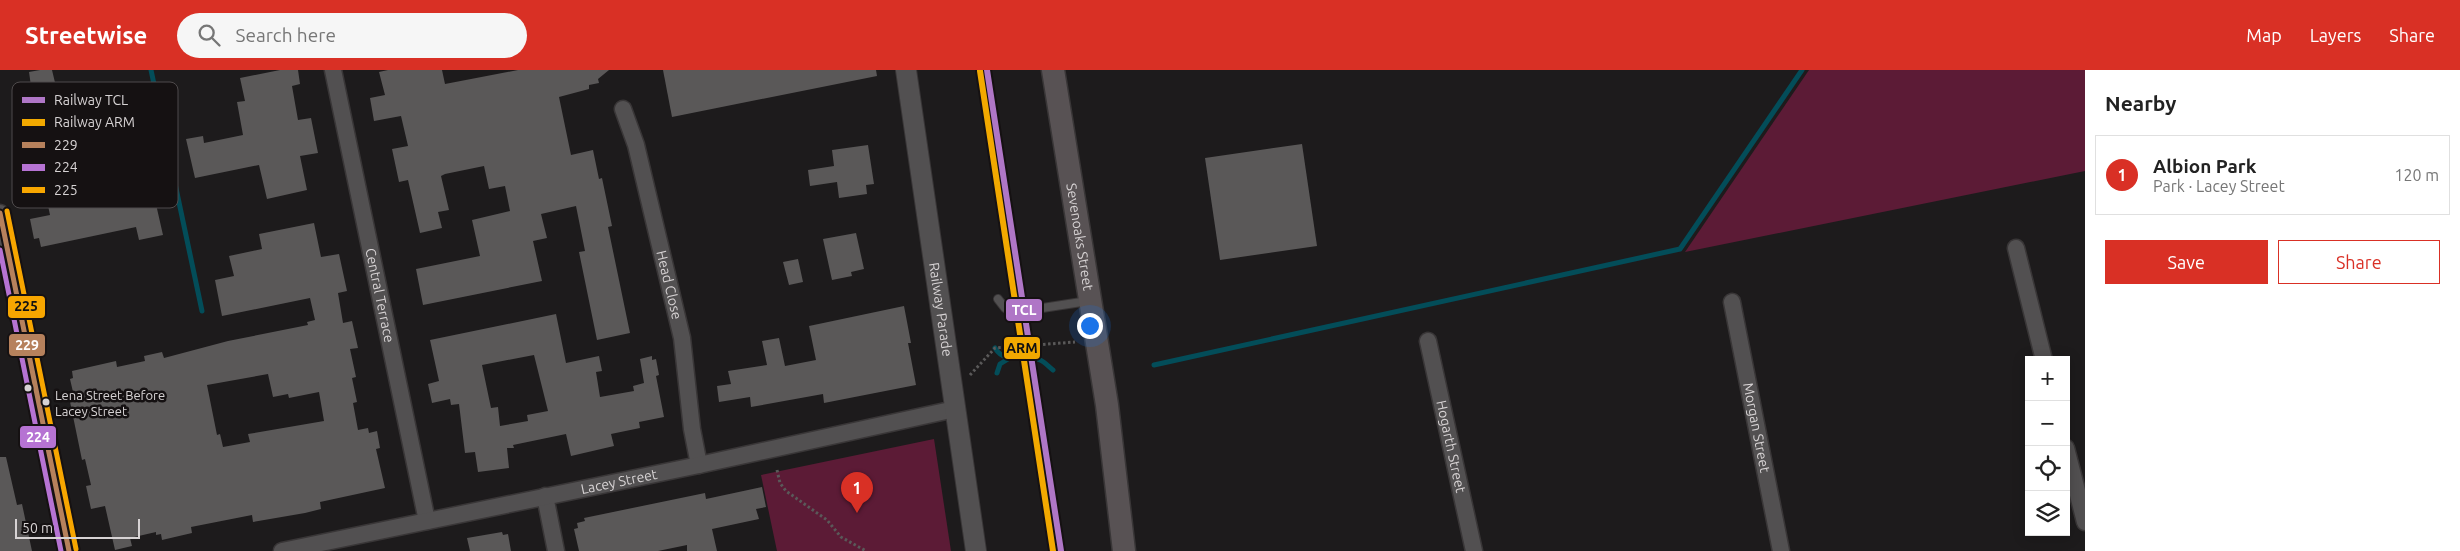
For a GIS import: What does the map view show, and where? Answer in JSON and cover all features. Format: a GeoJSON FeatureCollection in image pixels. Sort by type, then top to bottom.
{"type":"FeatureCollection","features":[{"type":"Feature","properties":{"kind":"main road","name":"Sevenoaks Street"},"geometry":{"type":"LineString","coordinates":[[1053,70],[1107,405],[1124,551]]}},
{"type":"Feature","properties":{"kind":"street","name":"Central Terrace"},"geometry":{"type":"LineString","coordinates":[[333,70],[427,522]]}},
{"type":"Feature","properties":{"kind":"street","name":"Railway Parade"},"geometry":{"type":"LineString","coordinates":[[906,70],[976,551]]}},
{"type":"Feature","properties":{"kind":"street","name":"Head Close"},"geometry":{"type":"LineString","coordinates":[[623,108],[636,145],[680,329],[692,429],[699,465]]}},
{"type":"Feature","properties":{"kind":"street"},"geometry":{"type":"LineString","coordinates":[[0,213],[69,551]]}},
{"type":"Feature","properties":{"kind":"street"},"geometry":{"type":"LineString","coordinates":[[2016,248],[2043,356]]}},
{"type":"Feature","properties":{"kind":"street","name":"Morgan Street"},"geometry":{"type":"LineString","coordinates":[[1732,302],[1781,551]]}},
{"type":"Feature","properties":{"kind":"street","name":"Hogarth Street"},"geometry":{"type":"LineString","coordinates":[[1428,341],[1474,551]]}},
{"type":"Feature","properties":{"kind":"street","name":"Lacey Street"},"geometry":{"type":"LineString","coordinates":[[282,551],[699,465],[955,409]]}},
{"type":"Feature","properties":{"kind":"street"},"geometry":{"type":"LineString","coordinates":[[2070,464],[2085,522]]}},
{"type":"Feature","properties":{"kind":"street"},"geometry":{"type":"LineString","coordinates":[[545,496],[556,551]]}},
{"type":"Feature","properties":{"kind":"lane"},"geometry":{"type":"LineString","coordinates":[[998,299],[1005,308],[1016,312],[1089,301]]}},
{"type":"Feature","properties":{"kind":"path"},"geometry":{"type":"LineString","coordinates":[[978,70],[1016,312]]}},
{"type":"Feature","properties":{"kind":"path"},"geometry":{"type":"LineString","coordinates":[[970,375],[995,348],[1075,342]]}},
{"type":"Feature","properties":{"kind":"path"},"geometry":{"type":"LineString","coordinates":[[777,470],[780,483],[786,491],[827,520],[841,537],[866,551]]}},
{"type":"Feature","properties":{"kind":"shaded area"},"geometry":{"type":"Polygon","coordinates":[[[1809,70],[2085,70],[2085,171],[1685,252],[1809,70]]]}},
{"type":"Feature","properties":{"kind":"shaded area"},"geometry":{"type":"Polygon","coordinates":[[[934,439],[951,551],[777,551],[761,475],[934,439]]]}},
{"type":"Feature","properties":{"kind":"building"},"geometry":{"type":"Polygon","coordinates":[[[52,70],[55,82],[30,82],[29,72],[52,70]]]}},
{"type":"Feature","properties":{"kind":"building"},"geometry":{"type":"Polygon","coordinates":[[[280,70],[298,70],[300,84],[292,86],[298,120],[311,118],[318,153],[300,156],[307,190],[267,199],[259,165],[195,178],[186,139],[203,136],[204,143],[243,135],[237,102],[245,101],[240,78],[280,70]]]}},
{"type":"Feature","properties":{"kind":"building"},"geometry":{"type":"Polygon","coordinates":[[[388,70],[442,70],[445,84],[518,70],[609,70],[598,79],[599,83],[589,85],[589,89],[559,97],[571,155],[593,150],[599,179],[602,178],[612,226],[608,227],[630,333],[597,340],[579,252],[585,251],[576,206],[541,214],[547,238],[533,241],[542,281],[423,305],[416,269],[480,256],[472,220],[510,211],[505,186],[489,189],[484,166],[445,174],[441,176],[449,210],[438,212],[442,228],[420,233],[408,180],[399,182],[392,149],[408,146],[401,116],[374,121],[370,98],[385,95],[379,72],[388,70]]]}},
{"type":"Feature","properties":{"kind":"building"},"geometry":{"type":"Polygon","coordinates":[[[663,70],[876,70],[877,76],[672,117],[663,70]]]}},
{"type":"Feature","properties":{"kind":"building"},"geometry":{"type":"Polygon","coordinates":[[[1302,144],[1317,246],[1220,260],[1205,158],[1302,144]]]}},
{"type":"Feature","properties":{"kind":"building"},"geometry":{"type":"Polygon","coordinates":[[[868,145],[874,184],[866,185],[867,194],[839,198],[837,182],[810,186],[808,170],[834,166],[832,150],[868,145]]]}},
{"type":"Feature","properties":{"kind":"building"},"geometry":{"type":"Polygon","coordinates":[[[49,208],[157,208],[163,235],[139,240],[136,227],[41,247],[39,238],[34,239],[30,219],[50,215],[49,208]]]}},
{"type":"Feature","properties":{"kind":"building"},"geometry":{"type":"Polygon","coordinates":[[[314,223],[321,257],[339,254],[347,291],[338,293],[343,323],[352,321],[358,348],[350,349],[356,377],[352,378],[357,402],[353,403],[358,430],[368,428],[369,433],[377,431],[380,448],[376,449],[385,488],[320,502],[321,509],[305,513],[253,522],[252,515],[191,527],[192,533],[162,540],[161,534],[156,535],[156,532],[130,538],[132,546],[115,550],[105,506],[91,509],[86,486],[91,485],[85,459],[82,460],[68,392],[73,392],[70,379],[73,378],[72,371],[116,361],[117,367],[145,361],[144,356],[162,352],[164,358],[228,341],[308,325],[307,322],[315,320],[310,298],[222,316],[215,280],[234,276],[229,256],[262,249],[259,234],[314,223]],[[268,374],[207,385],[217,435],[220,434],[223,447],[250,442],[248,434],[324,421],[319,392],[289,398],[288,394],[273,397],[268,374]]]}},
{"type":"Feature","properties":{"kind":"building"},"geometry":{"type":"Polygon","coordinates":[[[856,233],[864,269],[851,272],[852,276],[832,280],[823,239],[856,233]]]}},
{"type":"Feature","properties":{"kind":"building"},"geometry":{"type":"Polygon","coordinates":[[[798,259],[803,282],[789,285],[783,262],[798,259]]]}},
{"type":"Feature","properties":{"kind":"building"},"geometry":{"type":"Polygon","coordinates":[[[904,306],[911,343],[908,343],[916,385],[824,403],[823,394],[751,407],[750,397],[719,402],[717,386],[731,384],[728,371],[767,365],[762,341],[779,338],[785,366],[816,360],[809,326],[904,306]]]}},
{"type":"Feature","properties":{"kind":"building"},"geometry":{"type":"Polygon","coordinates":[[[556,314],[566,363],[599,356],[602,371],[596,372],[600,397],[634,391],[633,386],[644,383],[640,359],[652,356],[652,360],[656,359],[659,375],[656,376],[664,417],[639,422],[640,428],[611,434],[614,446],[571,456],[566,434],[513,445],[514,448],[507,448],[509,468],[478,472],[475,452],[465,453],[459,404],[451,405],[450,399],[432,403],[428,384],[439,381],[430,340],[556,314]],[[534,355],[482,365],[491,408],[498,407],[500,426],[528,421],[527,415],[548,411],[534,355]]]}},
{"type":"Feature","properties":{"kind":"building"},"geometry":{"type":"Polygon","coordinates":[[[0,457],[6,457],[17,505],[22,504],[32,551],[0,551],[0,457]]]}},
{"type":"Feature","properties":{"kind":"building"},"geometry":{"type":"Polygon","coordinates":[[[762,487],[766,507],[756,509],[759,519],[712,529],[717,551],[687,551],[687,545],[658,551],[579,551],[574,529],[578,528],[577,523],[585,521],[584,518],[705,493],[706,499],[762,487]]]}},
{"type":"Feature","properties":{"kind":"building"},"geometry":{"type":"Polygon","coordinates":[[[502,532],[503,535],[508,534],[511,551],[470,551],[467,538],[502,532]]]}},
{"type":"Feature","properties":{"kind":"waterway"},"geometry":{"type":"LineString","coordinates":[[151,70],[154,82]]}},
{"type":"Feature","properties":{"kind":"waterway"},"geometry":{"type":"LineString","coordinates":[[1154,365],[1680,249],[1802,70]]}},
{"type":"Feature","properties":{"kind":"waterway"},"geometry":{"type":"LineString","coordinates":[[178,198],[202,311]]}},
{"type":"Feature","properties":{"kind":"waterway"},"geometry":{"type":"LineString","coordinates":[[995,348],[999,353],[1010,358],[1027,357],[1040,360],[1053,370]]}},
{"type":"Feature","properties":{"kind":"waterway"},"geometry":{"type":"LineString","coordinates":[[997,373],[1000,364],[1008,359]]}},
{"type":"Feature","properties":{"kind":"rail line","name":"TCL"},"geometry":{"type":"LineString","coordinates":[[987,70],[1061,551]]}},
{"type":"Feature","properties":{"kind":"rail line","name":"ARM"},"geometry":{"type":"LineString","coordinates":[[980,71],[1053,551]]}},
{"type":"Feature","properties":{"kind":"transit line","name":"225"},"geometry":{"type":"LineString","coordinates":[[7,211],[76,549]]}},
{"type":"Feature","properties":{"kind":"transit line","name":"229"},"geometry":{"type":"LineString","coordinates":[[0,213],[69,551]]}},
{"type":"Feature","properties":{"kind":"transit line","name":"224"},"geometry":{"type":"LineString","coordinates":[[0,250],[61,551]]}},
{"type":"Feature","properties":{"kind":"place","name":"Lena Street Before Lacey Street"},"geometry":{"type":"Point","coordinates":[46,402]}},
{"type":"Feature","properties":{"kind":"place","name":"Albion Park"},"geometry":{"type":"Point","coordinates":[857,513]}}]}
